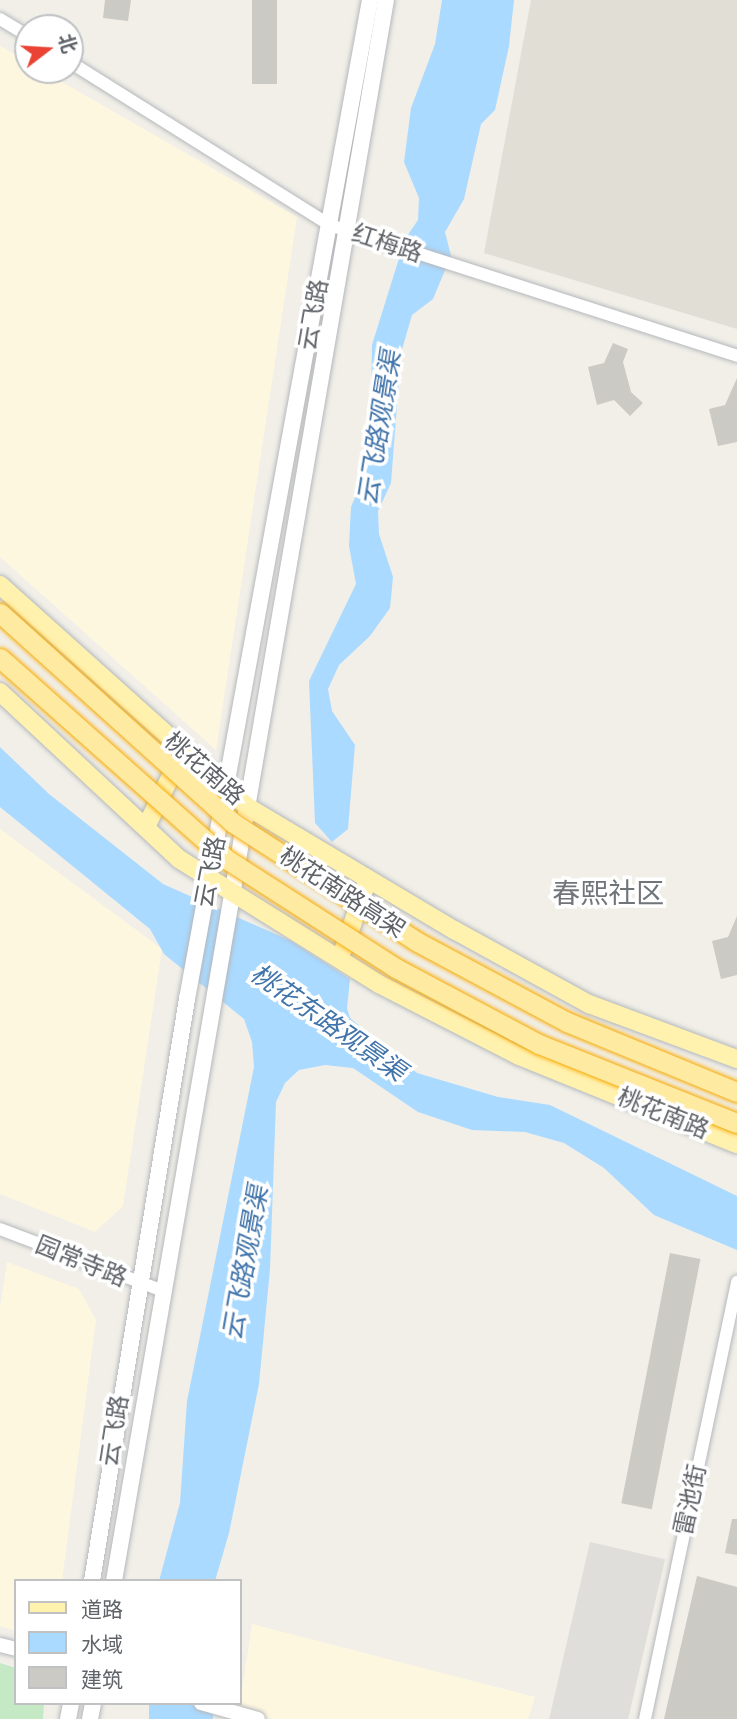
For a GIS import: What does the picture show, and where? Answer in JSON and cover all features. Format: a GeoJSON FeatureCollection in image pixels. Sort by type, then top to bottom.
{"type":"FeatureCollection","features":[{"type":"Feature","properties":{"kind":"highway","name":"桃花南路高架"},"geometry":{"type":"LineString","coordinates":[[0,613],[233,823],[416,941],[566,1022],[737,1092]]}},
{"type":"Feature","properties":{"kind":"highway","name":"桃花南路高架"},"geometry":{"type":"LineString","coordinates":[[0,658],[226,859],[396,968],[539,1044],[737,1123]]}},
{"type":"Feature","properties":{"kind":"main road","name":"云飞路"},"geometry":{"type":"LineString","coordinates":[[92,1579],[138,1284],[187,999],[370,0]]}},
{"type":"Feature","properties":{"kind":"main road","name":"云飞路"},"geometry":{"type":"LineString","coordinates":[[114,1579],[386,0]]}},
{"type":"Feature","properties":{"kind":"main road","name":"桃花南路"},"geometry":{"type":"LineString","coordinates":[[0,585],[226,792],[246,806],[589,1004],[737,1059]]}},
{"type":"Feature","properties":{"kind":"main road","name":"桃花南路"},"geometry":{"type":"LineString","coordinates":[[0,692],[209,885],[519,1056],[737,1144]]}},
{"type":"Feature","properties":{"kind":"main road"},"geometry":{"type":"LineString","coordinates":[[147,825],[183,751]]}},
{"type":"Feature","properties":{"kind":"main road"},"geometry":{"type":"LineString","coordinates":[[340,959],[368,878]]}},
{"type":"Feature","properties":{"kind":"street","name":"红梅路"},"geometry":{"type":"LineString","coordinates":[[84,71],[330,225],[737,356]]}},
{"type":"Feature","properties":{"kind":"street","name":"园常寺路"},"geometry":{"type":"LineString","coordinates":[[0,1229],[138,1284],[163,1291]]}},
{"type":"Feature","properties":{"kind":"street","name":"雷池街"},"geometry":{"type":"LineString","coordinates":[[645,1719],[737,1282]]}},
{"type":"Feature","properties":{"kind":"street"},"geometry":{"type":"LineString","coordinates":[[208,1705],[258,1719]]}},
{"type":"Feature","properties":{"kind":"shaded area"},"geometry":{"type":"Polygon","coordinates":[[[531,0],[737,0],[737,329],[484,253],[531,0]]]}},
{"type":"Feature","properties":{"kind":"shaded area"},"geometry":{"type":"Polygon","coordinates":[[[0,46],[14,54],[14,84],[65,84],[297,217],[216,750],[0,557],[0,46]]]}},
{"type":"Feature","properties":{"kind":"shaded area"},"geometry":{"type":"Polygon","coordinates":[[[0,829],[162,949],[123,1206],[95,1232],[0,1194],[0,829]]]}},
{"type":"Feature","properties":{"kind":"shaded area"},"geometry":{"type":"Polygon","coordinates":[[[7,1262],[79,1289],[96,1320],[62,1579],[14,1579],[14,1630],[0,1626],[0,1308],[7,1262]]]}},
{"type":"Feature","properties":{"kind":"shaded area"},"geometry":{"type":"Polygon","coordinates":[[[590,1542],[665,1559],[628,1719],[549,1719],[590,1542]]]}},
{"type":"Feature","properties":{"kind":"shaded area"},"geometry":{"type":"Polygon","coordinates":[[[252,1624],[535,1697],[528,1719],[272,1719],[234,1708],[242,1705],[252,1624]]]}},
{"type":"Feature","properties":{"kind":"green space"},"geometry":{"type":"Polygon","coordinates":[[[0,1663],[14,1667],[14,1705],[44,1705],[43,1719],[0,1719],[0,1663]]]}},
{"type":"Feature","properties":{"kind":"water","name":"云飞路观景渠"},"geometry":{"type":"Polygon","coordinates":[[[442,0],[514,0],[509,46],[495,110],[481,124],[464,199],[445,232],[451,256],[433,299],[412,315],[401,353],[391,483],[378,511],[379,534],[393,577],[390,608],[370,636],[339,665],[328,689],[332,711],[355,745],[348,829],[332,842],[315,823],[309,681],[356,584],[349,546],[351,507],[370,462],[372,345],[405,239],[418,220],[419,198],[404,162],[411,108],[435,44],[442,0]]]}},
{"type":"Feature","properties":{"kind":"water"},"geometry":{"type":"Polygon","coordinates":[[[0,747],[49,794],[163,884],[291,941],[350,979],[347,1008],[350,1018],[417,1073],[498,1097],[550,1105],[737,1196],[737,1250],[654,1215],[604,1168],[564,1143],[525,1132],[472,1130],[418,1112],[353,1068],[325,1065],[299,1070],[285,1083],[276,1102],[270,1269],[259,1384],[229,1533],[216,1579],[160,1579],[180,1503],[187,1401],[254,1067],[252,1042],[244,1019],[164,954],[150,929],[0,807],[0,747]]]}},
{"type":"Feature","properties":{"kind":"water"},"geometry":{"type":"Polygon","coordinates":[[[149,1705],[213,1705],[213,1719],[149,1719],[149,1705]]]}},
{"type":"Feature","properties":{"kind":"building"},"geometry":{"type":"Polygon","coordinates":[[[105,0],[131,0],[128,21],[103,18],[105,0]]]}},
{"type":"Feature","properties":{"kind":"building"},"geometry":{"type":"Polygon","coordinates":[[[252,0],[277,0],[277,84],[252,84],[252,0]]]}},
{"type":"Feature","properties":{"kind":"building"},"geometry":{"type":"Polygon","coordinates":[[[613,343],[628,349],[623,362],[631,392],[643,403],[630,416],[614,400],[597,405],[588,367],[604,363],[613,343]]]}},
{"type":"Feature","properties":{"kind":"building"},"geometry":{"type":"Polygon","coordinates":[[[737,378],[737,442],[718,446],[709,409],[725,405],[737,378]]]}},
{"type":"Feature","properties":{"kind":"building"},"geometry":{"type":"Polygon","coordinates":[[[737,916],[737,975],[721,979],[712,941],[728,937],[737,916]]]}},
{"type":"Feature","properties":{"kind":"building"},"geometry":{"type":"Polygon","coordinates":[[[670,1253],[700,1259],[652,1509],[621,1503],[670,1253]]]}},
{"type":"Feature","properties":{"kind":"building"},"geometry":{"type":"Polygon","coordinates":[[[732,1519],[737,1519],[737,1555],[725,1553],[732,1519]]]}},
{"type":"Feature","properties":{"kind":"building"},"geometry":{"type":"Polygon","coordinates":[[[697,1576],[737,1587],[737,1719],[664,1719],[697,1576]]]}},
{"type":"Feature","properties":{"kind":"district","name":"春熙社区"},"geometry":{"type":"Point","coordinates":[608,894]}},
{"type":"Feature","properties":{"kind":"water label","name":"桃花东路观景渠"},"geometry":{"type":"Point","coordinates":[328,1023]}}]}
